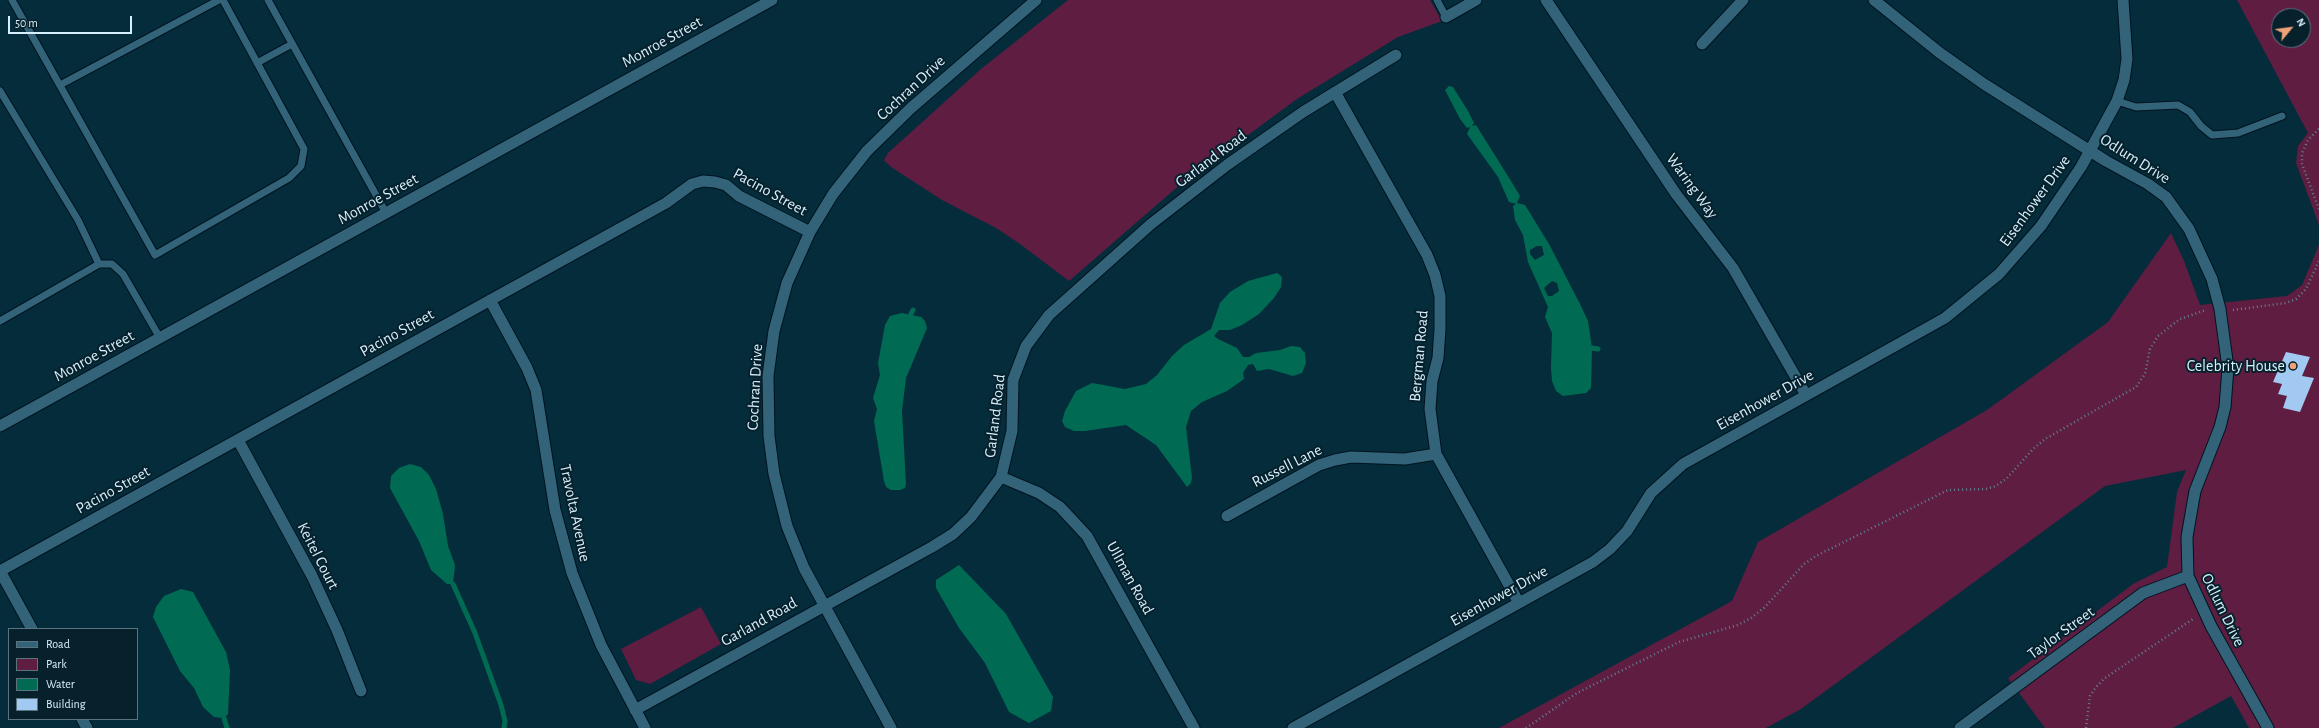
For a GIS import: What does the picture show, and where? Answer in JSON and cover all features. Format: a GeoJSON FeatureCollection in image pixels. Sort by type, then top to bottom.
{"type":"FeatureCollection","features":[{"type":"Feature","properties":{"kind":"street","name":"Monroe Street"},"geometry":{"type":"LineString","coordinates":[[0,426],[772,0]]}},
{"type":"Feature","properties":{"kind":"street","name":"Cochran Drive"},"geometry":{"type":"LineString","coordinates":[[891,728],[804,568],[787,526],[774,474],[769,436],[768,376],[774,331],[787,283],[810,232],[833,194],[867,151],[963,62],[1036,0]]}},
{"type":"Feature","properties":{"kind":"street"},"geometry":{"type":"LineString","coordinates":[[1446,17],[1476,0]]}},
{"type":"Feature","properties":{"kind":"street","name":"Waring Way"},"geometry":{"type":"LineString","coordinates":[[1546,0],[1676,194],[1733,268],[1806,395]]}},
{"type":"Feature","properties":{"kind":"street"},"geometry":{"type":"LineString","coordinates":[[1702,44],[1743,0]]}},
{"type":"Feature","properties":{"kind":"street","name":"Odlum Drive"},"geometry":{"type":"LineString","coordinates":[[1874,0],[1934,48],[1984,84],[2148,184],[2166,197],[2178,211],[2199,248],[2212,279],[2220,309],[2228,368],[2225,407],[2215,445],[2195,491],[2187,537],[2188,576],[2204,612],[2268,728]]}},
{"type":"Feature","properties":{"kind":"street","name":"Eisenhower Drive"},"geometry":{"type":"LineString","coordinates":[[1293,728],[1593,562],[1610,549],[1628,530],[1651,493],[1683,464],[1944,318],[1999,274],[2041,226],[2090,150],[2116,101],[2124,80],[2127,59],[2123,0]]}},
{"type":"Feature","properties":{"kind":"street","name":"Garland Road"},"geometry":{"type":"LineString","coordinates":[[635,710],[953,534],[971,517],[1001,477],[1012,431],[1012,402],[1015,375],[1026,346],[1049,315],[1151,224],[1227,165],[1335,92],[1396,55]]}},
{"type":"Feature","properties":{"kind":"street","name":"Bergman Road"},"geometry":{"type":"LineString","coordinates":[[1335,92],[1427,255],[1435,275],[1440,296],[1440,329],[1438,358],[1432,381],[1430,409],[1436,454],[1519,603]]}},
{"type":"Feature","properties":{"kind":"street","name":"Pacino Street"},"geometry":{"type":"LineString","coordinates":[[0,571],[666,203],[692,184],[704,181],[726,185],[739,196],[810,232]]}},
{"type":"Feature","properties":{"kind":"street","name":"Travolta Avenue"},"geometry":{"type":"LineString","coordinates":[[490,300],[528,368],[536,390],[555,510],[572,573],[601,645],[645,728]]}},
{"type":"Feature","properties":{"kind":"street","name":"Keitel Court"},"geometry":{"type":"LineString","coordinates":[[238,440],[312,576],[340,637],[361,691]]}},
{"type":"Feature","properties":{"kind":"street","name":"Russell Lane"},"geometry":{"type":"LineString","coordinates":[[1227,516],[1319,464],[1351,458],[1405,459],[1436,454]]}},
{"type":"Feature","properties":{"kind":"street","name":"Ullman Road"},"geometry":{"type":"LineString","coordinates":[[1001,477],[1039,493],[1074,520],[1087,536],[1194,728]]}},
{"type":"Feature","properties":{"kind":"street"},"geometry":{"type":"LineString","coordinates":[[0,571],[31,628]]}},
{"type":"Feature","properties":{"kind":"street","name":"Taylor Street"},"geometry":{"type":"LineString","coordinates":[[1960,728],[2143,593],[2188,576]]}},
{"type":"Feature","properties":{"kind":"lane"},"geometry":{"type":"LineString","coordinates":[[12,0],[155,255],[289,178],[301,166],[304,149],[223,0]]}},
{"type":"Feature","properties":{"kind":"lane"},"geometry":{"type":"LineString","coordinates":[[60,85],[218,0]]}},
{"type":"Feature","properties":{"kind":"lane"},"geometry":{"type":"LineString","coordinates":[[268,0],[386,213]]}},
{"type":"Feature","properties":{"kind":"lane"},"geometry":{"type":"LineString","coordinates":[[1437,0],[1446,17]]}},
{"type":"Feature","properties":{"kind":"lane"},"geometry":{"type":"LineString","coordinates":[[257,63],[292,44]]}},
{"type":"Feature","properties":{"kind":"lane"},"geometry":{"type":"LineString","coordinates":[[0,91],[78,220],[99,264]]}},
{"type":"Feature","properties":{"kind":"lane"},"geometry":{"type":"LineString","coordinates":[[2116,101],[2136,107],[2178,104],[2190,112],[2201,126],[2212,135],[2238,133],[2282,116]]}},
{"type":"Feature","properties":{"kind":"lane"},"geometry":{"type":"LineString","coordinates":[[0,320],[99,264],[112,264],[123,274],[160,338]]}},
{"type":"Feature","properties":{"kind":"path"},"geometry":{"type":"LineString","coordinates":[[2319,129],[2308,140],[2302,153],[2302,164],[2319,209]]}},
{"type":"Feature","properties":{"kind":"path"},"geometry":{"type":"LineString","coordinates":[[1526,728],[1576,693],[1679,642],[1738,625],[1751,618],[1765,607],[1804,564],[1816,556],[1948,490],[1986,489],[1996,486],[2007,478],[2033,449],[2045,439],[2136,387],[2145,374],[2150,349],[2158,336],[2168,326],[2203,310],[2236,310],[2286,303],[2296,299],[2306,289],[2318,268],[2319,261]]}},
{"type":"Feature","properties":{"kind":"path"},"geometry":{"type":"LineString","coordinates":[[2086,728],[2090,696],[2096,687],[2123,666],[2204,612]]}},
{"type":"Feature","properties":{"kind":"green space"},"geometry":{"type":"Polygon","coordinates":[[[1068,0],[1430,0],[1442,21],[1398,37],[1297,99],[1175,189],[1069,281],[996,228],[942,200],[891,167],[884,160],[888,153],[981,69],[1068,0]]]}},
{"type":"Feature","properties":{"kind":"green space"},"geometry":{"type":"Polygon","coordinates":[[[2237,0],[2319,0],[2319,225],[2296,163],[2298,146],[2308,133],[2237,0]]]}},
{"type":"Feature","properties":{"kind":"green space"},"geometry":{"type":"Polygon","coordinates":[[[2171,233],[2184,261],[2200,305],[2287,296],[2302,285],[2319,245],[2319,728],[2249,728],[2231,696],[2173,728],[2045,728],[2008,678],[2133,584],[2167,567],[2177,492],[2186,470],[2105,486],[1801,709],[1766,728],[1499,728],[1732,601],[1758,542],[1987,410],[2108,322],[2171,233]]]}},
{"type":"Feature","properties":{"kind":"green space"},"geometry":{"type":"Polygon","coordinates":[[[701,607],[721,644],[650,684],[636,680],[621,649],[701,607]]]}},
{"type":"Feature","properties":{"kind":"water"},"geometry":{"type":"Polygon","coordinates":[[[1449,86],[1453,87],[1468,111],[1474,123],[1472,126],[1476,125],[1520,196],[1517,203],[1525,205],[1549,244],[1588,321],[1592,348],[1591,388],[1586,393],[1563,396],[1556,391],[1552,381],[1551,368],[1552,333],[1545,317],[1548,307],[1528,262],[1523,235],[1515,220],[1513,206],[1516,204],[1509,202],[1498,177],[1467,134],[1470,127],[1467,128],[1460,119],[1445,90],[1449,86]],[[1537,246],[1530,250],[1530,254],[1535,260],[1544,255],[1542,246],[1537,246]],[[1552,281],[1544,288],[1548,296],[1552,296],[1559,291],[1557,283],[1552,281]]]}},
{"type":"Feature","properties":{"kind":"water"},"geometry":{"type":"Polygon","coordinates":[[[1277,273],[1282,277],[1281,287],[1274,298],[1259,314],[1242,325],[1230,330],[1219,330],[1214,336],[1237,348],[1243,357],[1249,357],[1256,353],[1280,350],[1291,346],[1300,347],[1305,353],[1306,363],[1302,373],[1293,376],[1269,369],[1257,371],[1253,364],[1248,365],[1243,373],[1244,379],[1227,391],[1202,402],[1191,411],[1186,427],[1192,478],[1191,483],[1187,487],[1156,445],[1126,425],[1085,431],[1074,431],[1065,427],[1062,421],[1065,411],[1076,391],[1092,383],[1125,389],[1146,384],[1157,375],[1172,356],[1184,345],[1211,329],[1220,303],[1230,292],[1248,281],[1277,273]]]}},
{"type":"Feature","properties":{"kind":"water"},"geometry":{"type":"Polygon","coordinates":[[[902,313],[921,317],[925,321],[927,328],[906,378],[902,411],[906,484],[905,488],[900,490],[891,490],[886,487],[884,481],[874,421],[877,409],[873,398],[880,375],[878,363],[885,325],[890,316],[902,313]]]}},
{"type":"Feature","properties":{"kind":"water"},"geometry":{"type":"Polygon","coordinates":[[[410,464],[421,467],[429,475],[436,489],[443,514],[448,546],[455,565],[453,584],[447,584],[431,570],[419,541],[390,488],[391,476],[399,468],[410,464]]]}},
{"type":"Feature","properties":{"kind":"water"},"geometry":{"type":"Polygon","coordinates":[[[959,565],[1006,614],[1053,697],[1051,711],[1029,723],[1009,712],[985,663],[959,628],[936,588],[936,580],[959,565]]]}},
{"type":"Feature","properties":{"kind":"water"},"geometry":{"type":"Polygon","coordinates":[[[181,589],[193,592],[226,652],[230,670],[228,714],[224,718],[214,717],[203,707],[194,688],[180,671],[153,617],[156,607],[164,596],[181,589]]]}},
{"type":"Feature","properties":{"kind":"building","name":"Celebrity House"},"geometry":{"type":"Polygon","coordinates":[[[2286,352],[2310,357],[2302,376],[2314,378],[2300,412],[2283,408],[2287,396],[2278,394],[2282,384],[2273,382],[2286,352]]]}},
{"type":"Feature","properties":{"kind":"waterway"},"geometry":{"type":"LineString","coordinates":[[910,316],[913,310]]}},
{"type":"Feature","properties":{"kind":"waterway"},"geometry":{"type":"LineString","coordinates":[[1592,348],[1598,349]]}},
{"type":"Feature","properties":{"kind":"waterway"},"geometry":{"type":"LineString","coordinates":[[453,584],[475,633],[501,705],[505,721],[504,728]]}},
{"type":"Feature","properties":{"kind":"waterway"},"geometry":{"type":"LineString","coordinates":[[224,718],[227,728]]}},
{"type":"Feature","properties":{"kind":"place","name":"Celebrity House"},"geometry":{"type":"Point","coordinates":[2293,366]}}]}
